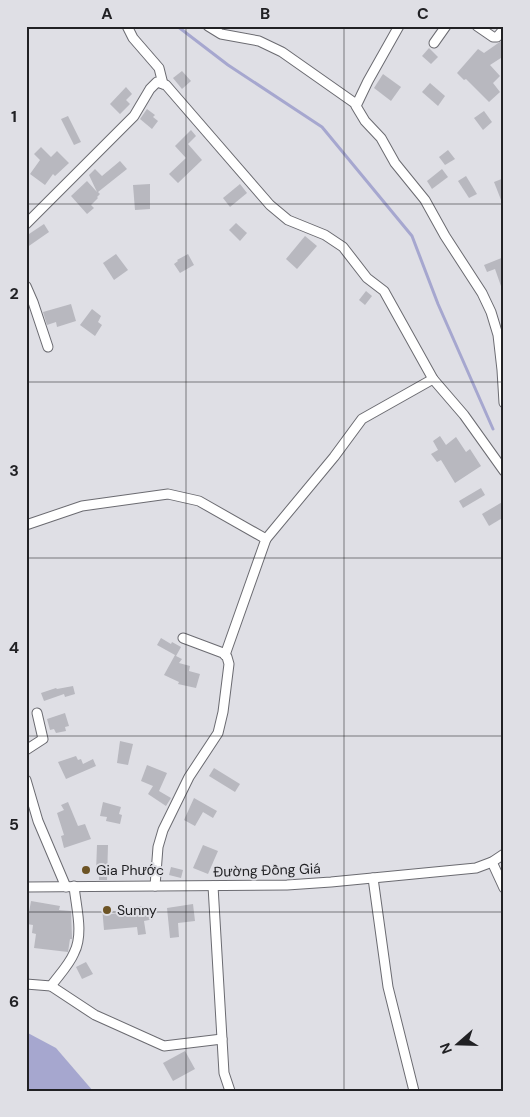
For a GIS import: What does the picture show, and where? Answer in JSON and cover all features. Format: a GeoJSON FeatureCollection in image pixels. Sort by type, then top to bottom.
{"type":"FeatureCollection","features":[{"type":"Feature","properties":{"kind":"street"},"geometry":{"type":"LineString","coordinates":[[128,26],[133,38],[159,68],[163,84]]}},
{"type":"Feature","properties":{"kind":"street"},"geometry":{"type":"LineString","coordinates":[[208,26],[221,34],[259,41],[282,52],[356,104],[365,121],[381,138],[395,163],[426,200],[445,236],[485,299],[495,321],[498,335],[504,403]]}},
{"type":"Feature","properties":{"kind":"street"},"geometry":{"type":"LineString","coordinates":[[356,104],[399,26]]}},
{"type":"Feature","properties":{"kind":"street"},"geometry":{"type":"LineString","coordinates":[[434,44],[446,26]]}},
{"type":"Feature","properties":{"kind":"street"},"geometry":{"type":"LineString","coordinates":[[477,26],[493,37],[497,37],[504,29]]}},
{"type":"Feature","properties":{"kind":"street"},"geometry":{"type":"LineString","coordinates":[[26,224],[134,116],[150,89],[157,82],[166,85],[270,205],[288,220],[326,235],[344,247],[366,278],[384,291],[434,379],[464,415],[504,471]]}},
{"type":"Feature","properties":{"kind":"street"},"geometry":{"type":"LineString","coordinates":[[26,286],[34,302],[48,347]]}},
{"type":"Feature","properties":{"kind":"street"},"geometry":{"type":"LineString","coordinates":[[155,886],[158,847],[163,830],[185,784],[218,733],[229,664],[225,655],[266,540],[307,491],[362,419],[434,379]]}},
{"type":"Feature","properties":{"kind":"street"},"geometry":{"type":"LineString","coordinates":[[26,525],[82,506],[168,494],[199,501],[266,540]]}},
{"type":"Feature","properties":{"kind":"street"},"geometry":{"type":"LineString","coordinates":[[183,638],[225,655]]}},
{"type":"Feature","properties":{"kind":"street"},"geometry":{"type":"LineString","coordinates":[[26,750],[43,739],[37,713]]}},
{"type":"Feature","properties":{"kind":"street"},"geometry":{"type":"LineString","coordinates":[[26,780],[38,821],[70,886],[78,929],[74,955],[52,986]]}},
{"type":"Feature","properties":{"kind":"street","name":"Đường Đồng Giá"},"geometry":{"type":"LineString","coordinates":[[26,887],[287,885],[476,868],[492,862],[504,854]]}},
{"type":"Feature","properties":{"kind":"street"},"geometry":{"type":"LineString","coordinates":[[492,862],[504,888]]}},
{"type":"Feature","properties":{"kind":"street"},"geometry":{"type":"LineString","coordinates":[[373,878],[388,987],[414,1091]]}},
{"type":"Feature","properties":{"kind":"street"},"geometry":{"type":"LineString","coordinates":[[213,886],[224,1073],[230,1091]]}},
{"type":"Feature","properties":{"kind":"street"},"geometry":{"type":"LineString","coordinates":[[26,984],[52,986],[95,1014],[164,1046],[222,1039]]}},
{"type":"Feature","properties":{"kind":"water"},"geometry":{"type":"Polygon","coordinates":[[[26,1032],[56,1048],[93,1091],[26,1091],[26,1032]]]}},
{"type":"Feature","properties":{"kind":"building"},"geometry":{"type":"Polygon","coordinates":[[[504,39],[504,56],[490,65],[500,76],[493,83],[500,92],[489,102],[466,79],[464,80],[457,73],[478,49],[484,53],[504,39]]]}},
{"type":"Feature","properties":{"kind":"building"},"geometry":{"type":"Polygon","coordinates":[[[429,48],[438,57],[431,64],[422,56],[429,48]]]}},
{"type":"Feature","properties":{"kind":"building"},"geometry":{"type":"Polygon","coordinates":[[[182,71],[191,81],[182,89],[173,78],[182,71]]]}},
{"type":"Feature","properties":{"kind":"building"},"geometry":{"type":"Polygon","coordinates":[[[383,74],[401,87],[391,101],[374,88],[383,74]]]}},
{"type":"Feature","properties":{"kind":"building"},"geometry":{"type":"Polygon","coordinates":[[[430,83],[445,96],[438,106],[422,92],[430,83]]]}},
{"type":"Feature","properties":{"kind":"building"},"geometry":{"type":"Polygon","coordinates":[[[126,87],[132,94],[126,100],[130,104],[120,114],[110,104],[126,87]]]}},
{"type":"Feature","properties":{"kind":"building"},"geometry":{"type":"Polygon","coordinates":[[[147,109],[155,115],[153,117],[158,121],[152,129],[140,119],[147,109]]]}},
{"type":"Feature","properties":{"kind":"building"},"geometry":{"type":"Polygon","coordinates":[[[484,111],[492,122],[483,130],[474,118],[484,111]]]}},
{"type":"Feature","properties":{"kind":"building"},"geometry":{"type":"Polygon","coordinates":[[[68,116],[81,142],[74,145],[61,119],[68,116]]]}},
{"type":"Feature","properties":{"kind":"building"},"geometry":{"type":"Polygon","coordinates":[[[191,130],[196,136],[188,144],[202,160],[178,183],[169,174],[186,158],[175,146],[191,130]]]}},
{"type":"Feature","properties":{"kind":"building"},"geometry":{"type":"Polygon","coordinates":[[[41,147],[51,157],[57,151],[69,163],[55,176],[53,174],[45,185],[30,174],[40,160],[34,154],[41,147]]]}},
{"type":"Feature","properties":{"kind":"building"},"geometry":{"type":"Polygon","coordinates":[[[448,150],[455,159],[445,165],[439,157],[448,150]]]}},
{"type":"Feature","properties":{"kind":"building"},"geometry":{"type":"Polygon","coordinates":[[[120,161],[127,169],[98,192],[100,194],[98,198],[91,205],[94,208],[87,214],[71,196],[87,181],[97,192],[89,175],[95,169],[102,176],[120,161]]]}},
{"type":"Feature","properties":{"kind":"building"},"geometry":{"type":"Polygon","coordinates":[[[442,169],[448,177],[432,189],[427,181],[442,169]]]}},
{"type":"Feature","properties":{"kind":"building"},"geometry":{"type":"Polygon","coordinates":[[[466,176],[477,194],[469,198],[458,181],[466,176]]]}},
{"type":"Feature","properties":{"kind":"building"},"geometry":{"type":"Polygon","coordinates":[[[504,178],[504,205],[503,205],[494,182],[504,178]]]}},
{"type":"Feature","properties":{"kind":"building"},"geometry":{"type":"Polygon","coordinates":[[[150,184],[150,209],[135,210],[133,185],[150,184]]]}},
{"type":"Feature","properties":{"kind":"building"},"geometry":{"type":"Polygon","coordinates":[[[240,184],[247,193],[230,207],[223,198],[240,184]]]}},
{"type":"Feature","properties":{"kind":"building"},"geometry":{"type":"Polygon","coordinates":[[[236,223],[247,233],[240,241],[229,230],[236,223]]]}},
{"type":"Feature","properties":{"kind":"building"},"geometry":{"type":"Polygon","coordinates":[[[44,224],[49,232],[26,248],[26,236],[44,224]]]}},
{"type":"Feature","properties":{"kind":"building"},"geometry":{"type":"Polygon","coordinates":[[[305,236],[317,246],[297,269],[286,259],[305,236]]]}},
{"type":"Feature","properties":{"kind":"building"},"geometry":{"type":"Polygon","coordinates":[[[116,254],[128,270],[114,280],[103,263],[116,254]]]}},
{"type":"Feature","properties":{"kind":"building"},"geometry":{"type":"Polygon","coordinates":[[[188,254],[194,265],[180,273],[174,264],[177,260],[188,254]]]}},
{"type":"Feature","properties":{"kind":"building"},"geometry":{"type":"Polygon","coordinates":[[[504,257],[504,289],[502,289],[495,269],[487,272],[484,265],[504,257]]]}},
{"type":"Feature","properties":{"kind":"building"},"geometry":{"type":"Polygon","coordinates":[[[366,291],[372,296],[365,305],[359,300],[366,291]]]}},
{"type":"Feature","properties":{"kind":"building"},"geometry":{"type":"Polygon","coordinates":[[[71,304],[76,321],[57,327],[56,322],[47,325],[43,312],[71,304]]]}},
{"type":"Feature","properties":{"kind":"building"},"geometry":{"type":"Polygon","coordinates":[[[92,309],[101,316],[98,322],[102,325],[95,336],[80,325],[92,309]]]}},
{"type":"Feature","properties":{"kind":"building"},"geometry":{"type":"Polygon","coordinates":[[[440,436],[446,445],[456,437],[466,452],[470,449],[481,466],[455,483],[441,460],[437,462],[431,454],[438,450],[433,441],[440,436]]]}},
{"type":"Feature","properties":{"kind":"building"},"geometry":{"type":"Polygon","coordinates":[[[481,488],[485,495],[463,508],[459,501],[481,488]]]}},
{"type":"Feature","properties":{"kind":"building"},"geometry":{"type":"Polygon","coordinates":[[[504,501],[504,517],[489,526],[482,514],[504,501]]]}},
{"type":"Feature","properties":{"kind":"building"},"geometry":{"type":"Polygon","coordinates":[[[161,638],[181,647],[176,656],[182,659],[179,663],[190,666],[189,671],[200,674],[196,688],[178,684],[179,682],[164,675],[175,655],[157,645],[161,638]]]}},
{"type":"Feature","properties":{"kind":"building"},"geometry":{"type":"Polygon","coordinates":[[[73,686],[75,694],[65,697],[64,694],[44,701],[41,693],[56,688],[73,686]]]}},
{"type":"Feature","properties":{"kind":"building"},"geometry":{"type":"Polygon","coordinates":[[[65,713],[69,726],[65,727],[66,731],[56,733],[54,729],[50,730],[47,719],[65,713]]]}},
{"type":"Feature","properties":{"kind":"building"},"geometry":{"type":"Polygon","coordinates":[[[120,741],[133,744],[128,765],[117,763],[120,741]]]}},
{"type":"Feature","properties":{"kind":"building"},"geometry":{"type":"Polygon","coordinates":[[[76,756],[78,760],[81,759],[83,764],[93,759],[96,766],[66,779],[58,762],[76,756]]]}},
{"type":"Feature","properties":{"kind":"building"},"geometry":{"type":"Polygon","coordinates":[[[147,765],[167,773],[159,791],[171,798],[166,806],[148,794],[153,786],[141,781],[147,765]]]}},
{"type":"Feature","properties":{"kind":"building"},"geometry":{"type":"Polygon","coordinates":[[[214,768],[240,784],[235,792],[209,776],[214,768]]]}},
{"type":"Feature","properties":{"kind":"building"},"geometry":{"type":"Polygon","coordinates":[[[194,798],[217,811],[213,818],[203,812],[195,826],[184,820],[194,798]]]}},
{"type":"Feature","properties":{"kind":"building"},"geometry":{"type":"Polygon","coordinates":[[[68,802],[78,826],[85,824],[91,839],[64,848],[61,836],[64,835],[57,813],[64,810],[61,805],[68,802]]]}},
{"type":"Feature","properties":{"kind":"building"},"geometry":{"type":"Polygon","coordinates":[[[103,802],[121,807],[119,814],[122,815],[120,824],[106,821],[107,817],[100,816],[103,802]]]}},
{"type":"Feature","properties":{"kind":"building"},"geometry":{"type":"Polygon","coordinates":[[[97,845],[108,845],[107,880],[99,880],[99,872],[96,872],[97,845]]]}},
{"type":"Feature","properties":{"kind":"building"},"geometry":{"type":"Polygon","coordinates":[[[203,845],[218,851],[208,874],[193,868],[203,845]]]}},
{"type":"Feature","properties":{"kind":"building"},"geometry":{"type":"Polygon","coordinates":[[[171,867],[183,870],[181,878],[169,875],[171,867]]]}},
{"type":"Feature","properties":{"kind":"building"},"geometry":{"type":"Polygon","coordinates":[[[31,901],[60,906],[59,910],[71,911],[72,939],[70,939],[68,952],[34,948],[36,934],[32,933],[33,925],[27,924],[31,901]]]}},
{"type":"Feature","properties":{"kind":"building"},"geometry":{"type":"Polygon","coordinates":[[[193,904],[195,921],[178,923],[179,937],[170,938],[167,908],[193,904]]]}},
{"type":"Feature","properties":{"kind":"building"},"geometry":{"type":"Polygon","coordinates":[[[142,906],[143,912],[152,910],[154,919],[144,921],[146,934],[138,935],[137,927],[104,930],[102,907],[110,907],[111,914],[135,911],[135,907],[142,906]]]}},
{"type":"Feature","properties":{"kind":"building"},"geometry":{"type":"Polygon","coordinates":[[[86,962],[93,974],[82,979],[76,967],[86,962]]]}},
{"type":"Feature","properties":{"kind":"building"},"geometry":{"type":"Polygon","coordinates":[[[185,1051],[195,1069],[173,1081],[163,1063],[185,1051]]]}},
{"type":"Feature","properties":{"kind":"waterway"},"geometry":{"type":"LineString","coordinates":[[177,26],[228,65],[322,127],[412,236],[438,304],[493,429]]}},
{"type":"Feature","properties":{"kind":"place","name":"Gia Phước"},"geometry":{"type":"Point","coordinates":[86,870]}},
{"type":"Feature","properties":{"kind":"place","name":"Sunny"},"geometry":{"type":"Point","coordinates":[107,910]}}]}
